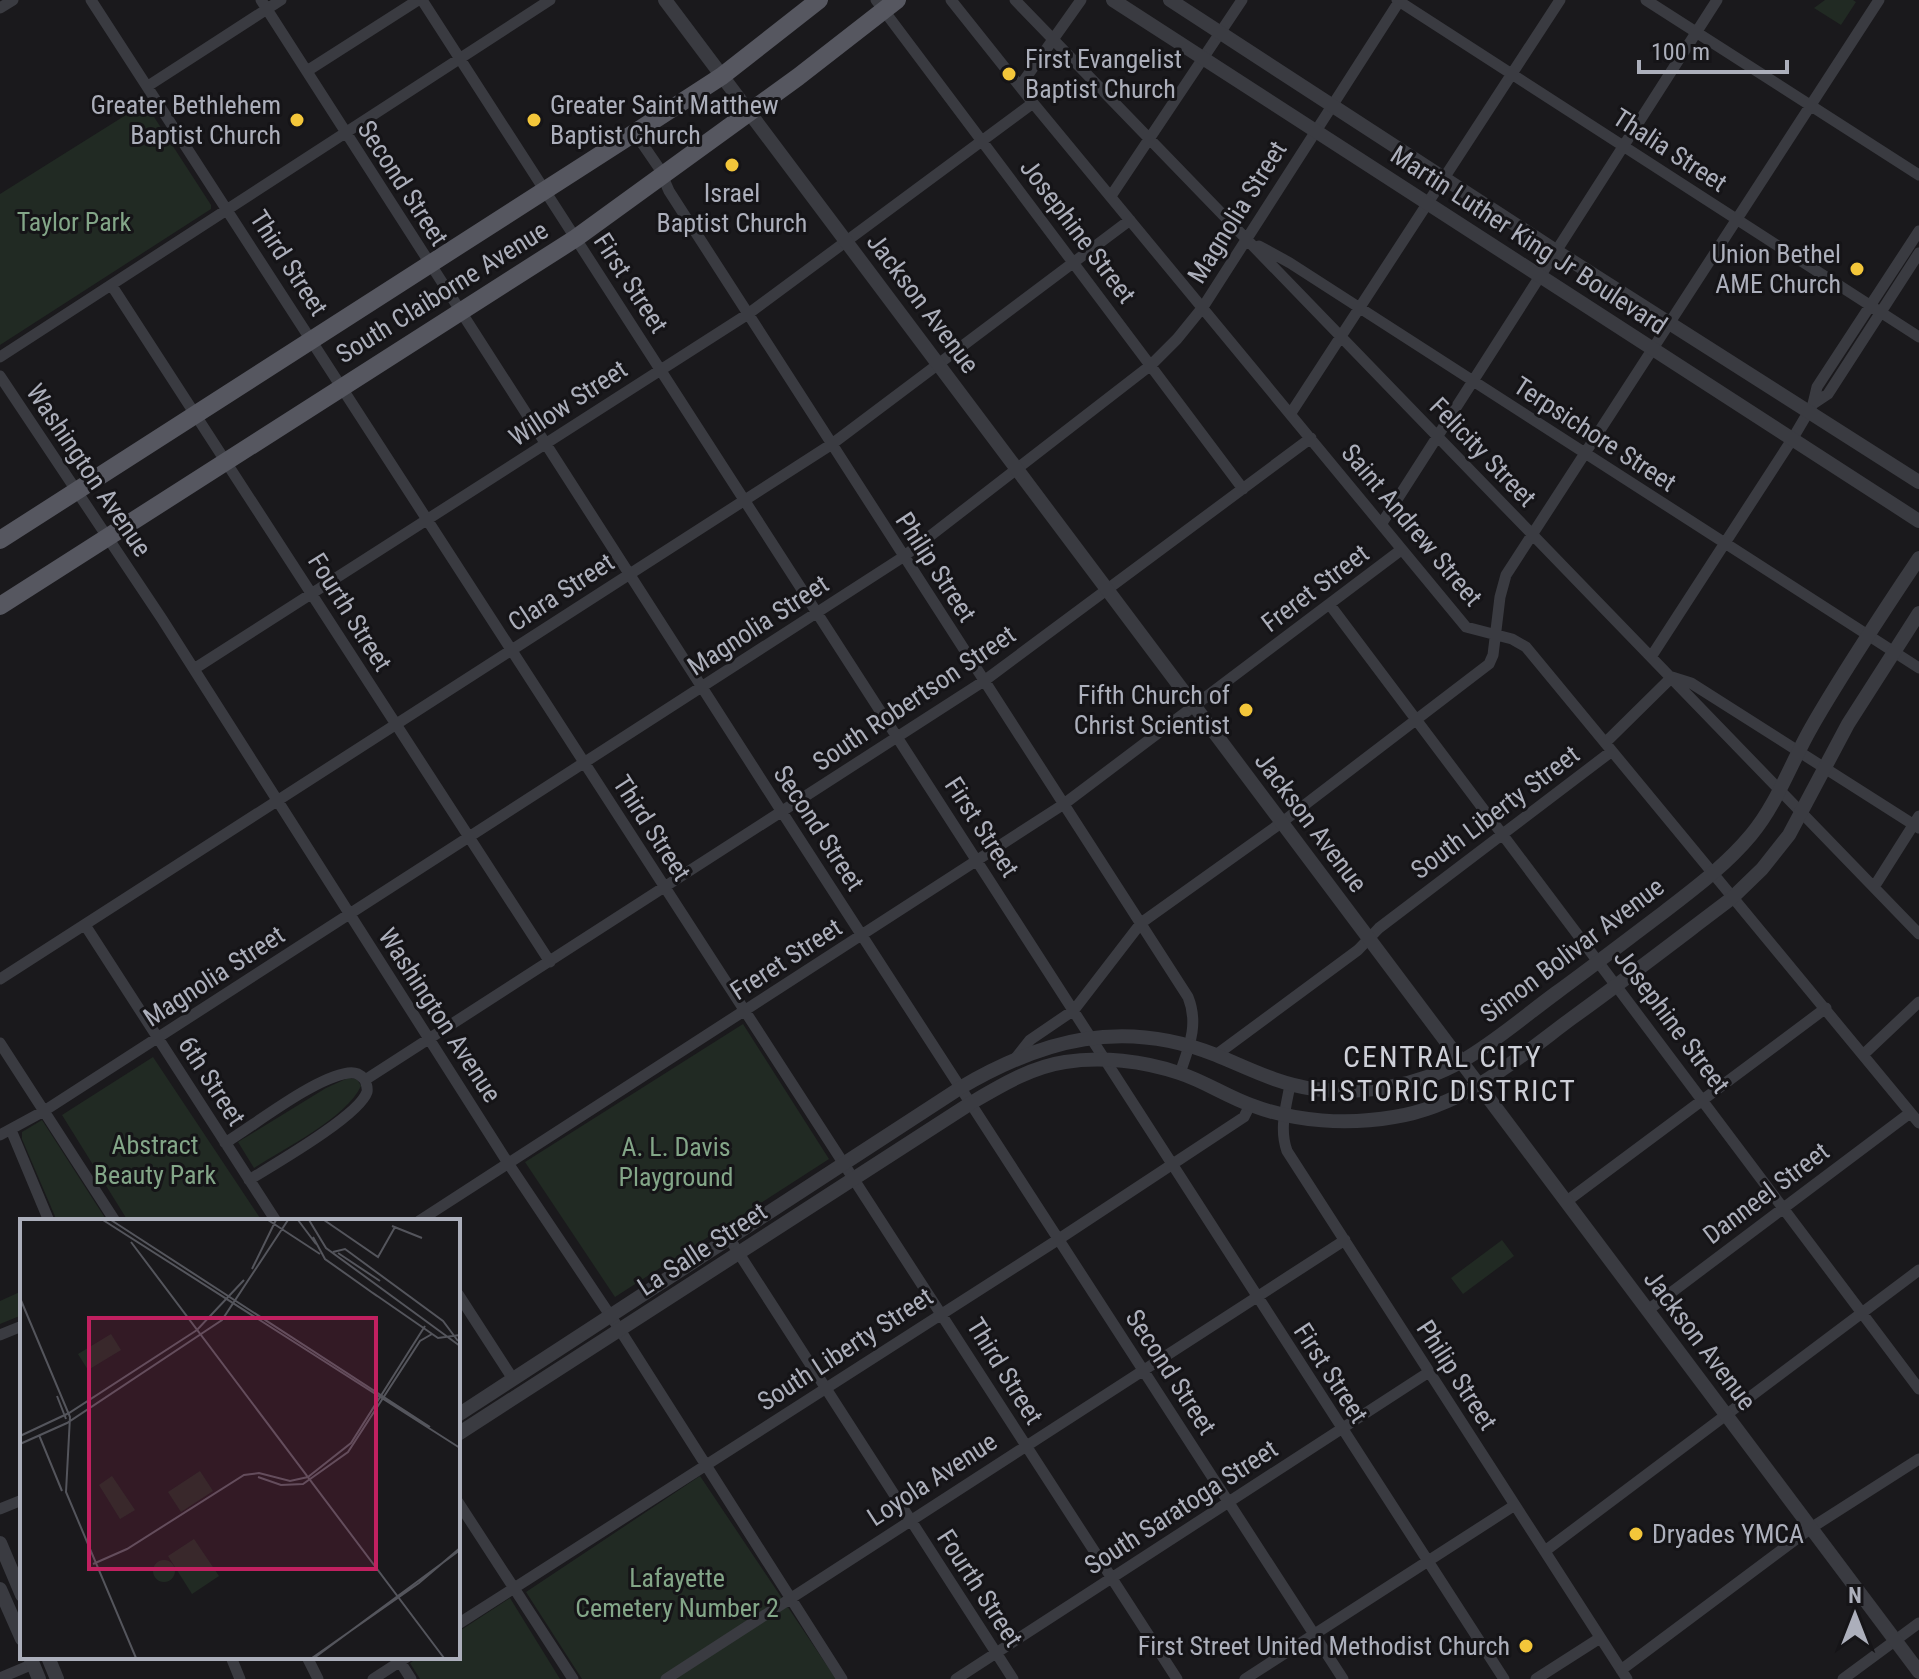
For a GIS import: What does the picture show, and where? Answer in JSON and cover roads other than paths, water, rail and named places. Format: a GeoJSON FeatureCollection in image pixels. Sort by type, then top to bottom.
{"type":"FeatureCollection","features":[{"type":"Feature","properties":{"kind":"main road","name":"South Claiborne Avenue"},"geometry":{"type":"LineString","coordinates":[[0,540],[722,76],[819,0]]}},
{"type":"Feature","properties":{"kind":"main road","name":"South Claiborne Avenue"},"geometry":{"type":"LineString","coordinates":[[0,606],[576,238],[750,113],[886,4]]}},
{"type":"Feature","properties":{"kind":"street"},"geometry":{"type":"LineString","coordinates":[[0,8],[13,0]]}},
{"type":"Feature","properties":{"kind":"street","name":"Third Street"},"geometry":{"type":"LineString","coordinates":[[91,0],[1177,1679]]}},
{"type":"Feature","properties":{"kind":"street"},"geometry":{"type":"LineString","coordinates":[[148,86],[264,5],[281,0]]}},
{"type":"Feature","properties":{"kind":"street"},"geometry":{"type":"LineString","coordinates":[[307,71],[420,0]]}},
{"type":"Feature","properties":{"kind":"street","name":"First Street"},"geometry":{"type":"LineString","coordinates":[[420,0],[547,191],[1504,1679]]}},
{"type":"Feature","properties":{"kind":"street"},"geometry":{"type":"LineString","coordinates":[[0,357],[462,60],[550,0]]}},
{"type":"Feature","properties":{"kind":"street","name":"Jackson Avenue"},"geometry":{"type":"LineString","coordinates":[[665,0],[1919,1672]]}},
{"type":"Feature","properties":{"kind":"street","name":"Saint Andrew Street"},"geometry":{"type":"LineString","coordinates":[[951,0],[1466,627],[1512,639],[1526,647],[1919,1123]]}},
{"type":"Feature","properties":{"kind":"street","name":"Felicity Street"},"geometry":{"type":"LineString","coordinates":[[1015,0],[1919,934]]}},
{"type":"Feature","properties":{"kind":"street"},"geometry":{"type":"LineString","coordinates":[[1020,86],[1081,0]]}},
{"type":"Feature","properties":{"kind":"street","name":"Martin Luther King Jr Boulevard"},"geometry":{"type":"LineString","coordinates":[[1113,0],[1919,521]]}},
{"type":"Feature","properties":{"kind":"street","name":"Martin Luther King Jr Boulevard"},"geometry":{"type":"LineString","coordinates":[[1170,0],[1669,323],[1811,408],[1919,482]]}},
{"type":"Feature","properties":{"kind":"street"},"geometry":{"type":"LineString","coordinates":[[1111,196],[1242,0]]}},
{"type":"Feature","properties":{"kind":"street","name":"Thalia Street"},"geometry":{"type":"LineString","coordinates":[[1399,0],[1919,337]]}},
{"type":"Feature","properties":{"kind":"street","name":"Magnolia Street"},"geometry":{"type":"LineString","coordinates":[[6,1133],[350,915],[903,557],[1151,365],[1203,307],[1399,0]]}},
{"type":"Feature","properties":{"kind":"street"},"geometry":{"type":"LineString","coordinates":[[1291,413],[1560,0]]}},
{"type":"Feature","properties":{"kind":"street"},"geometry":{"type":"LineString","coordinates":[[1646,0],[1919,175]]}},
{"type":"Feature","properties":{"kind":"street","name":"Freret Street"},"geometry":{"type":"LineString","coordinates":[[1382,523],[1717,0]]}},
{"type":"Feature","properties":{"kind":"street"},"geometry":{"type":"LineString","coordinates":[[1015,1059],[1030,1040],[1074,1010],[1141,923],[1281,823],[1483,670],[1493,655],[1503,584],[1879,0]]}},
{"type":"Feature","properties":{"kind":"street","name":"Josephine Street"},"geometry":{"type":"LineString","coordinates":[[886,4],[983,142],[1243,489]]}},
{"type":"Feature","properties":{"kind":"street","name":"Second Street"},"geometry":{"type":"LineString","coordinates":[[264,5],[1343,1679]]}},
{"type":"Feature","properties":{"kind":"street","name":"Willow Street"},"geometry":{"type":"LineString","coordinates":[[194,669],[748,314],[1033,103]]}},
{"type":"Feature","properties":{"kind":"street","name":"Philip Street"},"geometry":{"type":"LineString","coordinates":[[635,133],[903,557],[1141,923],[1192,1008],[1193,1033],[1180,1073]]}},
{"type":"Feature","properties":{"kind":"street","name":"Clara Street"},"geometry":{"type":"LineString","coordinates":[[0,979],[832,444],[1130,220]]}},
{"type":"Feature","properties":{"kind":"street"},"geometry":{"type":"LineString","coordinates":[[1876,309],[1919,231]]}},
{"type":"Feature","properties":{"kind":"street","name":"Terpsichore Street"},"geometry":{"type":"LineString","coordinates":[[1246,239],[1290,263],[1919,668]]}},
{"type":"Feature","properties":{"kind":"street"},"geometry":{"type":"LineString","coordinates":[[1651,657],[1793,438],[1811,408],[1817,387],[1919,253]]}},
{"type":"Feature","properties":{"kind":"street","name":"Fourth Street"},"geometry":{"type":"LineString","coordinates":[[112,286],[550,962]]}},
{"type":"Feature","properties":{"kind":"street","name":"Washington Avenue"},"geometry":{"type":"LineString","coordinates":[[0,376],[279,799],[508,1163],[620,1330],[842,1679]]}},
{"type":"Feature","properties":{"kind":"street","name":"South Robertson Street"},"geometry":{"type":"LineString","coordinates":[[249,1180],[338,1121],[364,1097],[367,1088],[365,1080],[984,681],[1311,438]]}},
{"type":"Feature","properties":{"kind":"street","name":"Freret Street"},"geometry":{"type":"LineString","coordinates":[[422,1219],[1064,804],[1401,550]]}},
{"type":"Feature","properties":{"kind":"street","name":"Simon Bolivar Avenue"},"geometry":{"type":"LineString","coordinates":[[960,1088],[1015,1059],[1058,1043],[1090,1037],[1134,1036],[1189,1046],[1266,1078],[1290,1085],[1343,1091],[1402,1084],[1462,1061],[1599,962],[1713,874],[1753,833],[1868,635],[1919,558]]}},
{"type":"Feature","properties":{"kind":"street","name":"Josephine Street"},"geometry":{"type":"LineString","coordinates":[[1330,605],[1919,1389]]}},
{"type":"Feature","properties":{"kind":"street","name":"Simon Bolivar Avenue"},"geometry":{"type":"LineString","coordinates":[[971,1103],[1039,1068],[1064,1062],[1104,1060],[1180,1073],[1250,1105],[1285,1116],[1343,1121],[1395,1117],[1430,1110],[1480,1085],[1732,898],[1768,862],[1802,813],[1848,724],[1919,613]]}},
{"type":"Feature","properties":{"kind":"street"},"geometry":{"type":"LineString","coordinates":[[1672,677],[1691,683],[1917,823],[1874,887]]}},
{"type":"Feature","properties":{"kind":"street","name":"South Liberty Street"},"geometry":{"type":"LineString","coordinates":[[1216,1055],[1358,950],[1379,928],[1503,835],[1608,747],[1672,677]]}},
{"type":"Feature","properties":{"kind":"street","name":"6th Street"},"geometry":{"type":"LineString","coordinates":[[85,925],[275,1219]]}},
{"type":"Feature","properties":{"kind":"street"},"geometry":{"type":"LineString","coordinates":[[1864,1054],[1919,1002]]}},
{"type":"Feature","properties":{"kind":"street"},"geometry":{"type":"LineString","coordinates":[[1567,1201],[1826,1008]]}},
{"type":"Feature","properties":{"kind":"street"},"geometry":{"type":"LineString","coordinates":[[0,1043],[114,1219]]}},
{"type":"Feature","properties":{"kind":"street"},"geometry":{"type":"LineString","coordinates":[[225,1143],[321,1084],[347,1073],[356,1073],[365,1080]]}},
{"type":"Feature","properties":{"kind":"street","name":"Philip Street"},"geometry":{"type":"LineString","coordinates":[[1290,1085],[1283,1140],[1287,1151],[1624,1675]]}},
{"type":"Feature","properties":{"kind":"street","name":"La Salle Street"},"geometry":{"type":"LineString","coordinates":[[460,1414],[960,1088]]}},
{"type":"Feature","properties":{"kind":"street","name":"La Salle Street"},"geometry":{"type":"LineString","coordinates":[[460,1433],[971,1103]]}},
{"type":"Feature","properties":{"kind":"street","name":"South Liberty Street"},"geometry":{"type":"LineString","coordinates":[[460,1623],[1059,1239],[1244,1117],[1250,1105]]}},
{"type":"Feature","properties":{"kind":"street","name":"Danneel Street"},"geometry":{"type":"LineString","coordinates":[[1648,1310],[1910,1113]]}},
{"type":"Feature","properties":{"kind":"street"},"geometry":{"type":"LineString","coordinates":[[6,1133],[48,1219]]}},
{"type":"Feature","properties":{"kind":"street","name":"Fourth Street"},"geometry":{"type":"LineString","coordinates":[[729,1238],[1013,1679]]}},
{"type":"Feature","properties":{"kind":"street","name":"Loyola Avenue"},"geometry":{"type":"LineString","coordinates":[[666,1679],[1345,1240]]}},
{"type":"Feature","properties":{"kind":"street"},"geometry":{"type":"LineString","coordinates":[[1545,1551],[1919,1270]]}},
{"type":"Feature","properties":{"kind":"street"},"geometry":{"type":"LineString","coordinates":[[460,1297],[513,1379]]}},
{"type":"Feature","properties":{"kind":"street"},"geometry":{"type":"LineString","coordinates":[[0,1335],[20,1327]]}},
{"type":"Feature","properties":{"kind":"street","name":"South Saratoga Street"},"geometry":{"type":"LineString","coordinates":[[956,1679],[1429,1372]]}},
{"type":"Feature","properties":{"kind":"street"},"geometry":{"type":"LineString","coordinates":[[1624,1675],[1811,1528],[1919,1459]]}},
{"type":"Feature","properties":{"kind":"street"},"geometry":{"type":"LineString","coordinates":[[0,1509],[20,1501]]}},
{"type":"Feature","properties":{"kind":"street"},"geometry":{"type":"LineString","coordinates":[[460,1505],[573,1679]]}},
{"type":"Feature","properties":{"kind":"street"},"geometry":{"type":"LineString","coordinates":[[1245,1679],[1515,1505]]}},
{"type":"Feature","properties":{"kind":"street"},"geometry":{"type":"LineString","coordinates":[[0,1543],[20,1590]]}},
{"type":"Feature","properties":{"kind":"street"},"geometry":{"type":"LineString","coordinates":[[0,1589],[20,1634]]}},
{"type":"Feature","properties":{"kind":"street"},"geometry":{"type":"LineString","coordinates":[[1843,1679],[1919,1623]]}},
{"type":"Feature","properties":{"kind":"street"},"geometry":{"type":"LineString","coordinates":[[1536,1679],[1600,1638]]}},
{"type":"Feature","properties":{"kind":"street"},"geometry":{"type":"LineString","coordinates":[[0,1678],[39,1659]]}},
{"type":"Feature","properties":{"kind":"street"},"geometry":{"type":"LineString","coordinates":[[39,1659],[39,1679]]}},
{"type":"Feature","properties":{"kind":"street"},"geometry":{"type":"LineString","coordinates":[[39,1659],[57,1679]]}},
{"type":"Feature","properties":{"kind":"street"},"geometry":{"type":"LineString","coordinates":[[232,1659],[240,1679]]}},
{"type":"Feature","properties":{"kind":"street"},"geometry":{"type":"LineString","coordinates":[[308,1659],[318,1679]]}},
{"type":"Feature","properties":{"kind":"street"},"geometry":{"type":"LineString","coordinates":[[373,1679],[402,1659],[411,1679]]}},
{"type":"Feature","properties":{"kind":"place","name":"First Evangelist Baptist Church"},"geometry":{"type":"Point","coordinates":[1009,74]}},
{"type":"Feature","properties":{"kind":"place","name":"Greater Bethlehem Baptist Church"},"geometry":{"type":"Point","coordinates":[297,120]}},
{"type":"Feature","properties":{"kind":"place","name":"Greater Saint Matthew Baptist Church"},"geometry":{"type":"Point","coordinates":[534,120]}},
{"type":"Feature","properties":{"kind":"place","name":"Israel Baptist Church"},"geometry":{"type":"Point","coordinates":[732,165]}},
{"type":"Feature","properties":{"kind":"place","name":"Union Bethel AME Church"},"geometry":{"type":"Point","coordinates":[1857,269]}},
{"type":"Feature","properties":{"kind":"place","name":"Fifth Church of Christ Scientist"},"geometry":{"type":"Point","coordinates":[1246,710]}},
{"type":"Feature","properties":{"kind":"place","name":"Dryades YMCA"},"geometry":{"type":"Point","coordinates":[1636,1534]}},
{"type":"Feature","properties":{"kind":"place","name":"First Street United Methodist Church"},"geometry":{"type":"Point","coordinates":[1526,1646]}},
{"type":"Feature","properties":{"kind":"district","name":"CENTRAL CITY HISTORIC DISTRICT"},"geometry":{"type":"Point","coordinates":[1443,1073]}},
{"type":"Feature","properties":{"kind":"park label","name":"Taylor Park"},"geometry":{"type":"Point","coordinates":[74,222]}},
{"type":"Feature","properties":{"kind":"park label","name":"Abstract Beauty Park"},"geometry":{"type":"Point","coordinates":[155,1160]}},
{"type":"Feature","properties":{"kind":"park label","name":"A. L. Davis Playground"},"geometry":{"type":"Point","coordinates":[676,1162]}},
{"type":"Feature","properties":{"kind":"park label","name":"Lafayette Cemetery Number 2"},"geometry":{"type":"Point","coordinates":[677,1593]}}]}
